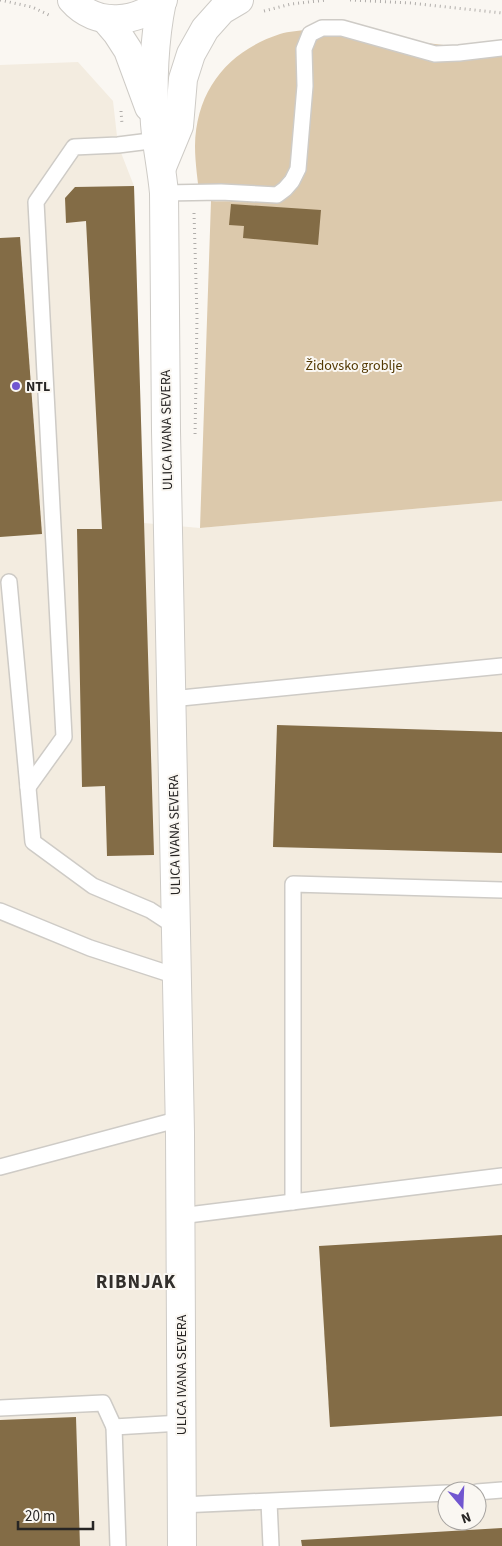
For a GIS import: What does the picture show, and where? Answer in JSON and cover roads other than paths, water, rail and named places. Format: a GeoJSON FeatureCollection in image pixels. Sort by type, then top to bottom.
{"type":"FeatureCollection","features":[{"type":"Feature","properties":{"kind":"street"},"geometry":{"type":"LineString","coordinates":[[72,0],[88,13],[120,20],[136,17],[150,11],[162,0]]}},
{"type":"Feature","properties":{"kind":"street","name":"ULICA IVANA SEVERA"},"geometry":{"type":"LineString","coordinates":[[162,0],[157,27],[157,132],[163,180],[166,431],[180,1119],[182,1546]]}},
{"type":"Feature","properties":{"kind":"street"},"geometry":{"type":"LineString","coordinates":[[163,180],[179,126],[183,78],[191,54],[205,29],[222,10],[249,7]]}},
{"type":"Feature","properties":{"kind":"street","name":"ULICA IVANA SEVERA"},"geometry":{"type":"LineString","coordinates":[[105,18],[117,32],[128,50],[157,132]]}},
{"type":"Feature","properties":{"kind":"lane"},"geometry":{"type":"LineString","coordinates":[[163,180],[221,192],[277,195],[286,189],[298,169],[304,86],[304,48],[310,34],[322,28],[342,28],[435,54],[502,48]]}},
{"type":"Feature","properties":{"kind":"lane"},"geometry":{"type":"LineString","coordinates":[[28,787],[64,737],[36,202],[74,147],[118,145],[157,132]]}},
{"type":"Feature","properties":{"kind":"lane"},"geometry":{"type":"LineString","coordinates":[[9,582],[32,842],[93,886],[150,910],[176,926]]}},
{"type":"Feature","properties":{"kind":"lane"},"geometry":{"type":"LineString","coordinates":[[171,699],[502,666]]}},
{"type":"Feature","properties":{"kind":"lane"},"geometry":{"type":"LineString","coordinates":[[293,1202],[293,884],[502,890]]}},
{"type":"Feature","properties":{"kind":"lane"},"geometry":{"type":"LineString","coordinates":[[0,911],[90,948],[176,976]]}},
{"type":"Feature","properties":{"kind":"lane"},"geometry":{"type":"LineString","coordinates":[[0,1167],[180,1119]]}},
{"type":"Feature","properties":{"kind":"lane"},"geometry":{"type":"LineString","coordinates":[[180,1216],[502,1176]]}},
{"type":"Feature","properties":{"kind":"lane"},"geometry":{"type":"LineString","coordinates":[[0,1408],[103,1403],[114,1427],[118,1546]]}},
{"type":"Feature","properties":{"kind":"lane"},"geometry":{"type":"LineString","coordinates":[[114,1427],[181,1424]]}},
{"type":"Feature","properties":{"kind":"lane"},"geometry":{"type":"LineString","coordinates":[[487,1491],[502,1490]]}},
{"type":"Feature","properties":{"kind":"lane"},"geometry":{"type":"LineString","coordinates":[[181,1505],[437,1494]]}},
{"type":"Feature","properties":{"kind":"lane"},"geometry":{"type":"LineString","coordinates":[[269,1502],[271,1546]]}},
{"type":"Feature","properties":{"kind":"place","name":"NTL"},"geometry":{"type":"Point","coordinates":[16,386]}},
{"type":"Feature","properties":{"kind":"district","name":"RIBNJAK"},"geometry":{"type":"Point","coordinates":[136,1281]}},
{"type":"Feature","properties":{"kind":"park label","name":"Židovsko groblje"},"geometry":{"type":"Point","coordinates":[354,365]}}]}
